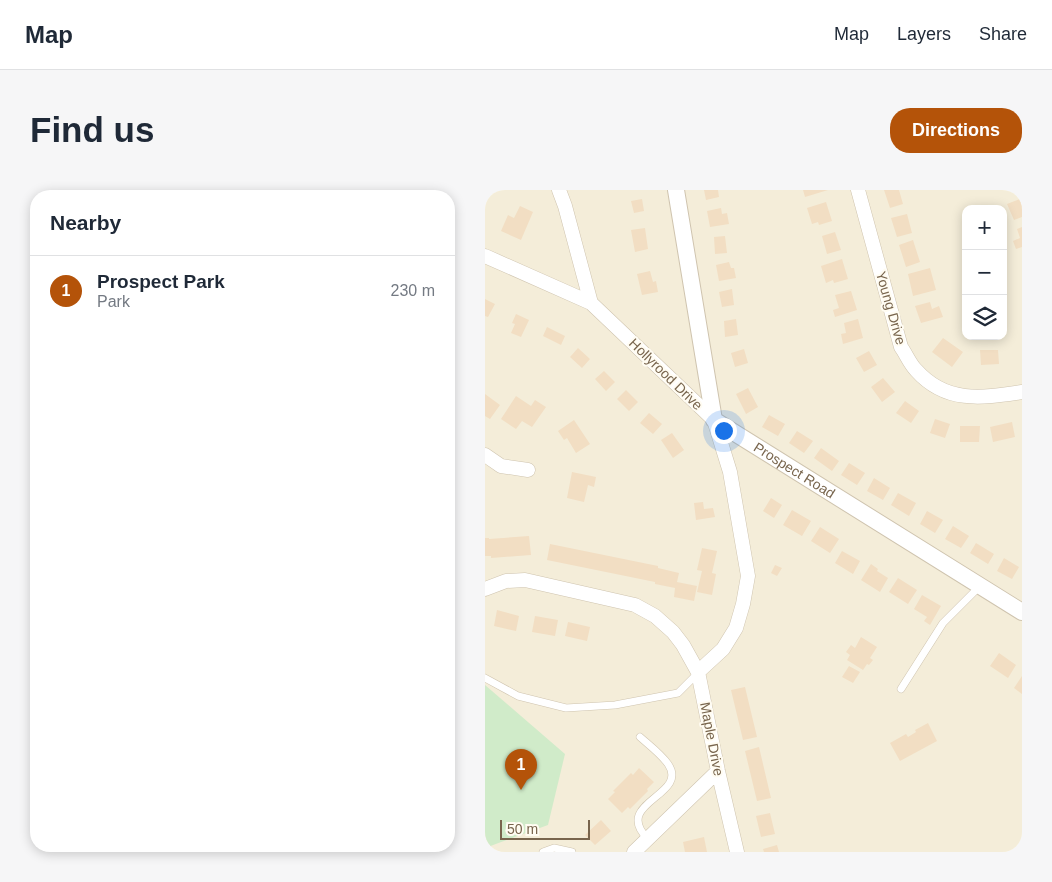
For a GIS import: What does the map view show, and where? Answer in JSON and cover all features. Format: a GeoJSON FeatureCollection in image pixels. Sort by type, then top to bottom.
{"type":"FeatureCollection","features":[{"type":"Feature","properties":{"kind":"street"},"geometry":{"type":"LineString","coordinates":[[559,190],[591,303]]}},
{"type":"Feature","properties":{"kind":"street"},"geometry":{"type":"LineString","coordinates":[[676,190],[714,420]]}},
{"type":"Feature","properties":{"kind":"street","name":"Young Drive"},"geometry":{"type":"LineString","coordinates":[[858,190],[901,347],[915,369],[930,383],[948,393],[967,398],[1022,392]]}},
{"type":"Feature","properties":{"kind":"street","name":"Hollyrood Drive"},"geometry":{"type":"LineString","coordinates":[[485,256],[591,303],[714,420],[730,472],[748,576],[736,628],[723,649],[698,672]]}},
{"type":"Feature","properties":{"kind":"street","name":"Prospect Road"},"geometry":{"type":"LineString","coordinates":[[714,420],[1022,612]]}},
{"type":"Feature","properties":{"kind":"street"},"geometry":{"type":"LineString","coordinates":[[485,455],[501,466],[528,470]]}},
{"type":"Feature","properties":{"kind":"street","name":"Maple Drive"},"geometry":{"type":"LineString","coordinates":[[485,589],[506,581],[525,580],[635,605],[655,616],[673,632],[683,645],[698,672],[737,852]]}},
{"type":"Feature","properties":{"kind":"street"},"geometry":{"type":"LineString","coordinates":[[635,852],[718,771]]}},
{"type":"Feature","properties":{"kind":"lane"},"geometry":{"type":"LineString","coordinates":[[901,689],[943,623],[980,586]]}},
{"type":"Feature","properties":{"kind":"lane"},"geometry":{"type":"LineString","coordinates":[[485,678],[518,696],[566,708],[615,705],[678,693],[698,672]]}},
{"type":"Feature","properties":{"kind":"lane"},"geometry":{"type":"LineString","coordinates":[[640,737],[669,764],[672,774],[670,783],[638,814],[637,823],[639,831],[648,839]]}},
{"type":"Feature","properties":{"kind":"lane"},"geometry":{"type":"LineString","coordinates":[[543,852],[554,848],[572,852]]}},
{"type":"Feature","properties":{"kind":"shaded area"},"geometry":{"type":"Polygon","coordinates":[[[485,190],[1022,190],[1022,852],[485,852],[485,190]]]}},
{"type":"Feature","properties":{"kind":"green space"},"geometry":{"type":"Polygon","coordinates":[[[485,685],[565,754],[548,825],[485,848],[485,685]]]}},
{"type":"Feature","properties":{"kind":"building"},"geometry":{"type":"Polygon","coordinates":[[[704,190],[718,190],[719,197],[706,200],[704,190]]]}},
{"type":"Feature","properties":{"kind":"building"},"geometry":{"type":"Polygon","coordinates":[[[803,190],[828,190],[805,197],[803,190]]]}},
{"type":"Feature","properties":{"kind":"building"},"geometry":{"type":"Polygon","coordinates":[[[884,190],[899,190],[903,204],[890,208],[884,190]]]}},
{"type":"Feature","properties":{"kind":"building"},"geometry":{"type":"Polygon","coordinates":[[[642,199],[644,211],[634,213],[631,201],[642,199]]]}},
{"type":"Feature","properties":{"kind":"building"},"geometry":{"type":"Polygon","coordinates":[[[1020,199],[1022,217],[1014,220],[1007,204],[1020,199]]]}},
{"type":"Feature","properties":{"kind":"building"},"geometry":{"type":"Polygon","coordinates":[[[826,202],[832,221],[819,225],[818,222],[812,224],[807,208],[826,202]]]}},
{"type":"Feature","properties":{"kind":"building"},"geometry":{"type":"Polygon","coordinates":[[[520,206],[533,212],[521,240],[501,231],[508,215],[514,218],[520,206]]]}},
{"type":"Feature","properties":{"kind":"building"},"geometry":{"type":"Polygon","coordinates":[[[721,208],[722,214],[727,213],[729,224],[710,227],[707,211],[721,208]]]}},
{"type":"Feature","properties":{"kind":"building"},"geometry":{"type":"Polygon","coordinates":[[[907,214],[912,233],[897,237],[891,218],[907,214]]]}},
{"type":"Feature","properties":{"kind":"building"},"geometry":{"type":"Polygon","coordinates":[[[1022,227],[1022,247],[1016,249],[1013,241],[1020,238],[1017,229],[1022,227]]]}},
{"type":"Feature","properties":{"kind":"building"},"geometry":{"type":"Polygon","coordinates":[[[645,228],[648,249],[635,252],[631,230],[645,228]]]}},
{"type":"Feature","properties":{"kind":"building"},"geometry":{"type":"Polygon","coordinates":[[[835,232],[841,250],[827,254],[822,236],[835,232]]]}},
{"type":"Feature","properties":{"kind":"building"},"geometry":{"type":"Polygon","coordinates":[[[725,236],[727,253],[715,254],[714,237],[725,236]]]}},
{"type":"Feature","properties":{"kind":"building"},"geometry":{"type":"Polygon","coordinates":[[[913,240],[920,262],[906,267],[899,245],[913,240]]]}},
{"type":"Feature","properties":{"kind":"building"},"geometry":{"type":"Polygon","coordinates":[[[842,259],[848,279],[834,283],[833,280],[826,283],[821,266],[842,259]]]}},
{"type":"Feature","properties":{"kind":"building"},"geometry":{"type":"Polygon","coordinates":[[[729,262],[731,268],[734,268],[736,278],[719,281],[716,265],[729,262]]]}},
{"type":"Feature","properties":{"kind":"building"},"geometry":{"type":"Polygon","coordinates":[[[930,268],[936,290],[913,296],[908,274],[930,268]]]}},
{"type":"Feature","properties":{"kind":"building"},"geometry":{"type":"Polygon","coordinates":[[[650,271],[653,282],[656,281],[658,292],[642,295],[637,274],[650,271]]]}},
{"type":"Feature","properties":{"kind":"building"},"geometry":{"type":"Polygon","coordinates":[[[732,289],[734,305],[722,307],[719,292],[732,289]]]}},
{"type":"Feature","properties":{"kind":"building"},"geometry":{"type":"Polygon","coordinates":[[[851,291],[857,310],[835,317],[833,310],[839,308],[835,295],[851,291]]]}},
{"type":"Feature","properties":{"kind":"building"},"geometry":{"type":"Polygon","coordinates":[[[485,299],[495,304],[488,317],[485,316],[485,299]]]}},
{"type":"Feature","properties":{"kind":"building"},"geometry":{"type":"Polygon","coordinates":[[[930,302],[932,309],[939,306],[943,317],[921,323],[915,306],[930,302]]]}},
{"type":"Feature","properties":{"kind":"building"},"geometry":{"type":"Polygon","coordinates":[[[516,314],[529,320],[521,337],[511,333],[515,324],[512,323],[516,314]]]}},
{"type":"Feature","properties":{"kind":"building"},"geometry":{"type":"Polygon","coordinates":[[[736,319],[738,335],[725,337],[724,321],[736,319]]]}},
{"type":"Feature","properties":{"kind":"building"},"geometry":{"type":"Polygon","coordinates":[[[858,319],[863,338],[843,344],[841,334],[846,333],[844,323],[858,319]]]}},
{"type":"Feature","properties":{"kind":"building"},"geometry":{"type":"Polygon","coordinates":[[[547,327],[565,336],[561,345],[543,336],[547,327]]]}},
{"type":"Feature","properties":{"kind":"building"},"geometry":{"type":"Polygon","coordinates":[[[943,338],[963,352],[952,367],[932,352],[943,338]]]}},
{"type":"Feature","properties":{"kind":"building"},"geometry":{"type":"Polygon","coordinates":[[[578,348],[590,359],[582,368],[570,357],[578,348]]]}},
{"type":"Feature","properties":{"kind":"building"},"geometry":{"type":"Polygon","coordinates":[[[744,349],[748,363],[735,367],[731,353],[744,349]]]}},
{"type":"Feature","properties":{"kind":"building"},"geometry":{"type":"Polygon","coordinates":[[[980,350],[998,350],[999,364],[981,365],[980,350]]]}},
{"type":"Feature","properties":{"kind":"building"},"geometry":{"type":"Polygon","coordinates":[[[869,351],[877,365],[864,372],[856,358],[869,351]]]}},
{"type":"Feature","properties":{"kind":"building"},"geometry":{"type":"Polygon","coordinates":[[[604,371],[615,382],[606,391],[595,379],[604,371]]]}},
{"type":"Feature","properties":{"kind":"building"},"geometry":{"type":"Polygon","coordinates":[[[883,378],[895,392],[882,402],[871,387],[883,378]]]}},
{"type":"Feature","properties":{"kind":"building"},"geometry":{"type":"Polygon","coordinates":[[[748,388],[758,407],[746,414],[736,394],[748,388]]]}},
{"type":"Feature","properties":{"kind":"building"},"geometry":{"type":"Polygon","coordinates":[[[626,390],[638,402],[629,411],[617,399],[626,390]]]}},
{"type":"Feature","properties":{"kind":"building"},"geometry":{"type":"Polygon","coordinates":[[[485,394],[500,405],[490,419],[485,416],[485,394]]]}},
{"type":"Feature","properties":{"kind":"building"},"geometry":{"type":"Polygon","coordinates":[[[516,396],[531,406],[535,400],[546,407],[532,427],[522,421],[516,429],[501,419],[516,396]]]}},
{"type":"Feature","properties":{"kind":"building"},"geometry":{"type":"Polygon","coordinates":[[[905,401],[919,411],[911,423],[896,413],[905,401]]]}},
{"type":"Feature","properties":{"kind":"building"},"geometry":{"type":"Polygon","coordinates":[[[649,413],[662,424],[653,434],[640,423],[649,413]]]}},
{"type":"Feature","properties":{"kind":"building"},"geometry":{"type":"Polygon","coordinates":[[[769,415],[785,424],[778,436],[762,427],[769,415]]]}},
{"type":"Feature","properties":{"kind":"building"},"geometry":{"type":"Polygon","coordinates":[[[935,419],[950,424],[945,438],[930,433],[935,419]]]}},
{"type":"Feature","properties":{"kind":"building"},"geometry":{"type":"Polygon","coordinates":[[[574,420],[590,444],[576,453],[567,438],[564,440],[558,431],[574,420]]]}},
{"type":"Feature","properties":{"kind":"building"},"geometry":{"type":"Polygon","coordinates":[[[1012,422],[1015,437],[993,442],[990,427],[1012,422]]]}},
{"type":"Feature","properties":{"kind":"building"},"geometry":{"type":"Polygon","coordinates":[[[960,426],[980,426],[979,442],[960,442],[960,426]]]}},
{"type":"Feature","properties":{"kind":"building"},"geometry":{"type":"Polygon","coordinates":[[[797,431],[813,441],[804,453],[789,443],[797,431]]]}},
{"type":"Feature","properties":{"kind":"building"},"geometry":{"type":"Polygon","coordinates":[[[672,433],[684,450],[673,458],[661,440],[672,433]]]}},
{"type":"Feature","properties":{"kind":"building"},"geometry":{"type":"Polygon","coordinates":[[[821,448],[839,461],[832,471],[814,458],[821,448]]]}},
{"type":"Feature","properties":{"kind":"building"},"geometry":{"type":"Polygon","coordinates":[[[849,463],[865,473],[857,485],[841,475],[849,463]]]}},
{"type":"Feature","properties":{"kind":"building"},"geometry":{"type":"Polygon","coordinates":[[[572,472],[596,477],[594,487],[588,485],[584,502],[567,498],[572,472]]]}},
{"type":"Feature","properties":{"kind":"building"},"geometry":{"type":"Polygon","coordinates":[[[874,478],[890,488],[883,500],[867,491],[874,478]]]}},
{"type":"Feature","properties":{"kind":"building"},"geometry":{"type":"Polygon","coordinates":[[[898,493],[916,503],[909,516],[891,505],[898,493]]]}},
{"type":"Feature","properties":{"kind":"building"},"geometry":{"type":"Polygon","coordinates":[[[771,498],[782,505],[774,518],[763,511],[771,498]]]}},
{"type":"Feature","properties":{"kind":"building"},"geometry":{"type":"Polygon","coordinates":[[[703,502],[704,509],[713,508],[715,517],[696,520],[694,503],[703,502]]]}},
{"type":"Feature","properties":{"kind":"building"},"geometry":{"type":"Polygon","coordinates":[[[792,510],[811,521],[802,536],[783,525],[792,510]]]}},
{"type":"Feature","properties":{"kind":"building"},"geometry":{"type":"Polygon","coordinates":[[[927,511],[943,520],[935,533],[920,524],[927,511]]]}},
{"type":"Feature","properties":{"kind":"building"},"geometry":{"type":"Polygon","coordinates":[[[953,526],[969,536],[961,548],[945,539],[953,526]]]}},
{"type":"Feature","properties":{"kind":"building"},"geometry":{"type":"Polygon","coordinates":[[[820,527],[839,539],[830,553],[811,541],[820,527]]]}},
{"type":"Feature","properties":{"kind":"building"},"geometry":{"type":"Polygon","coordinates":[[[529,536],[531,555],[491,558],[491,556],[485,556],[485,538],[529,536]]]}},
{"type":"Feature","properties":{"kind":"building"},"geometry":{"type":"Polygon","coordinates":[[[976,543],[994,554],[988,564],[970,553],[976,543]]]}},
{"type":"Feature","properties":{"kind":"building"},"geometry":{"type":"Polygon","coordinates":[[[550,544],[658,566],[658,568],[679,573],[677,582],[697,586],[694,601],[674,597],[675,588],[655,584],[655,582],[547,560],[550,544]]]}},
{"type":"Feature","properties":{"kind":"building"},"geometry":{"type":"Polygon","coordinates":[[[702,548],[717,551],[712,573],[716,574],[712,595],[697,592],[702,571],[697,570],[702,548]]]}},
{"type":"Feature","properties":{"kind":"building"},"geometry":{"type":"Polygon","coordinates":[[[842,551],[860,561],[853,574],[835,563],[842,551]]]}},
{"type":"Feature","properties":{"kind":"building"},"geometry":{"type":"Polygon","coordinates":[[[1004,558],[1019,567],[1012,579],[997,571],[1004,558]]]}},
{"type":"Feature","properties":{"kind":"building"},"geometry":{"type":"Polygon","coordinates":[[[871,564],[878,569],[877,571],[888,578],[880,592],[861,580],[871,564]]]}},
{"type":"Feature","properties":{"kind":"building"},"geometry":{"type":"Polygon","coordinates":[[[775,565],[782,568],[777,576],[771,573],[775,565]]]}},
{"type":"Feature","properties":{"kind":"building"},"geometry":{"type":"Polygon","coordinates":[[[898,578],[917,590],[908,604],[889,592],[898,578]]]}},
{"type":"Feature","properties":{"kind":"building"},"geometry":{"type":"Polygon","coordinates":[[[922,595],[941,606],[930,625],[924,621],[927,617],[914,609],[922,595]]]}},
{"type":"Feature","properties":{"kind":"building"},"geometry":{"type":"Polygon","coordinates":[[[497,610],[519,616],[516,631],[494,626],[497,610]]]}},
{"type":"Feature","properties":{"kind":"building"},"geometry":{"type":"Polygon","coordinates":[[[535,616],[558,620],[555,636],[532,632],[535,616]]]}},
{"type":"Feature","properties":{"kind":"building"},"geometry":{"type":"Polygon","coordinates":[[[568,622],[590,627],[587,641],[565,636],[568,622]]]}},
{"type":"Feature","properties":{"kind":"building"},"geometry":{"type":"Polygon","coordinates":[[[861,637],[877,647],[870,658],[873,660],[863,670],[847,660],[850,655],[846,652],[851,645],[855,648],[861,637]]]}},
{"type":"Feature","properties":{"kind":"building"},"geometry":{"type":"Polygon","coordinates":[[[999,653],[1016,665],[1008,678],[990,666],[999,653]]]}},
{"type":"Feature","properties":{"kind":"building"},"geometry":{"type":"Polygon","coordinates":[[[849,666],[860,672],[853,683],[842,677],[849,666]]]}},
{"type":"Feature","properties":{"kind":"building"},"geometry":{"type":"Polygon","coordinates":[[[1022,676],[1022,694],[1014,688],[1022,676]]]}},
{"type":"Feature","properties":{"kind":"building"},"geometry":{"type":"Polygon","coordinates":[[[745,687],[757,737],[743,740],[731,690],[745,687]]]}},
{"type":"Feature","properties":{"kind":"building"},"geometry":{"type":"Polygon","coordinates":[[[928,723],[937,741],[900,761],[890,743],[906,734],[908,737],[916,732],[915,730],[928,723]]]}},
{"type":"Feature","properties":{"kind":"building"},"geometry":{"type":"Polygon","coordinates":[[[759,747],[771,798],[757,801],[745,751],[759,747]]]}},
{"type":"Feature","properties":{"kind":"building"},"geometry":{"type":"Polygon","coordinates":[[[639,768],[654,782],[630,809],[628,807],[622,813],[608,799],[615,792],[613,791],[631,773],[633,775],[639,768]]]}},
{"type":"Feature","properties":{"kind":"building"},"geometry":{"type":"Polygon","coordinates":[[[770,813],[775,834],[761,837],[756,816],[770,813]]]}},
{"type":"Feature","properties":{"kind":"building"},"geometry":{"type":"Polygon","coordinates":[[[601,820],[611,831],[595,845],[585,835],[601,820]]]}},
{"type":"Feature","properties":{"kind":"building"},"geometry":{"type":"Polygon","coordinates":[[[704,837],[707,852],[685,852],[683,842],[704,837]]]}},
{"type":"Feature","properties":{"kind":"building"},"geometry":{"type":"Polygon","coordinates":[[[777,845],[779,852],[764,852],[763,849],[777,845]]]}},
{"type":"Feature","properties":{"kind":"place","name":"Prospect Park"},"geometry":{"type":"Point","coordinates":[521,790]}}]}
